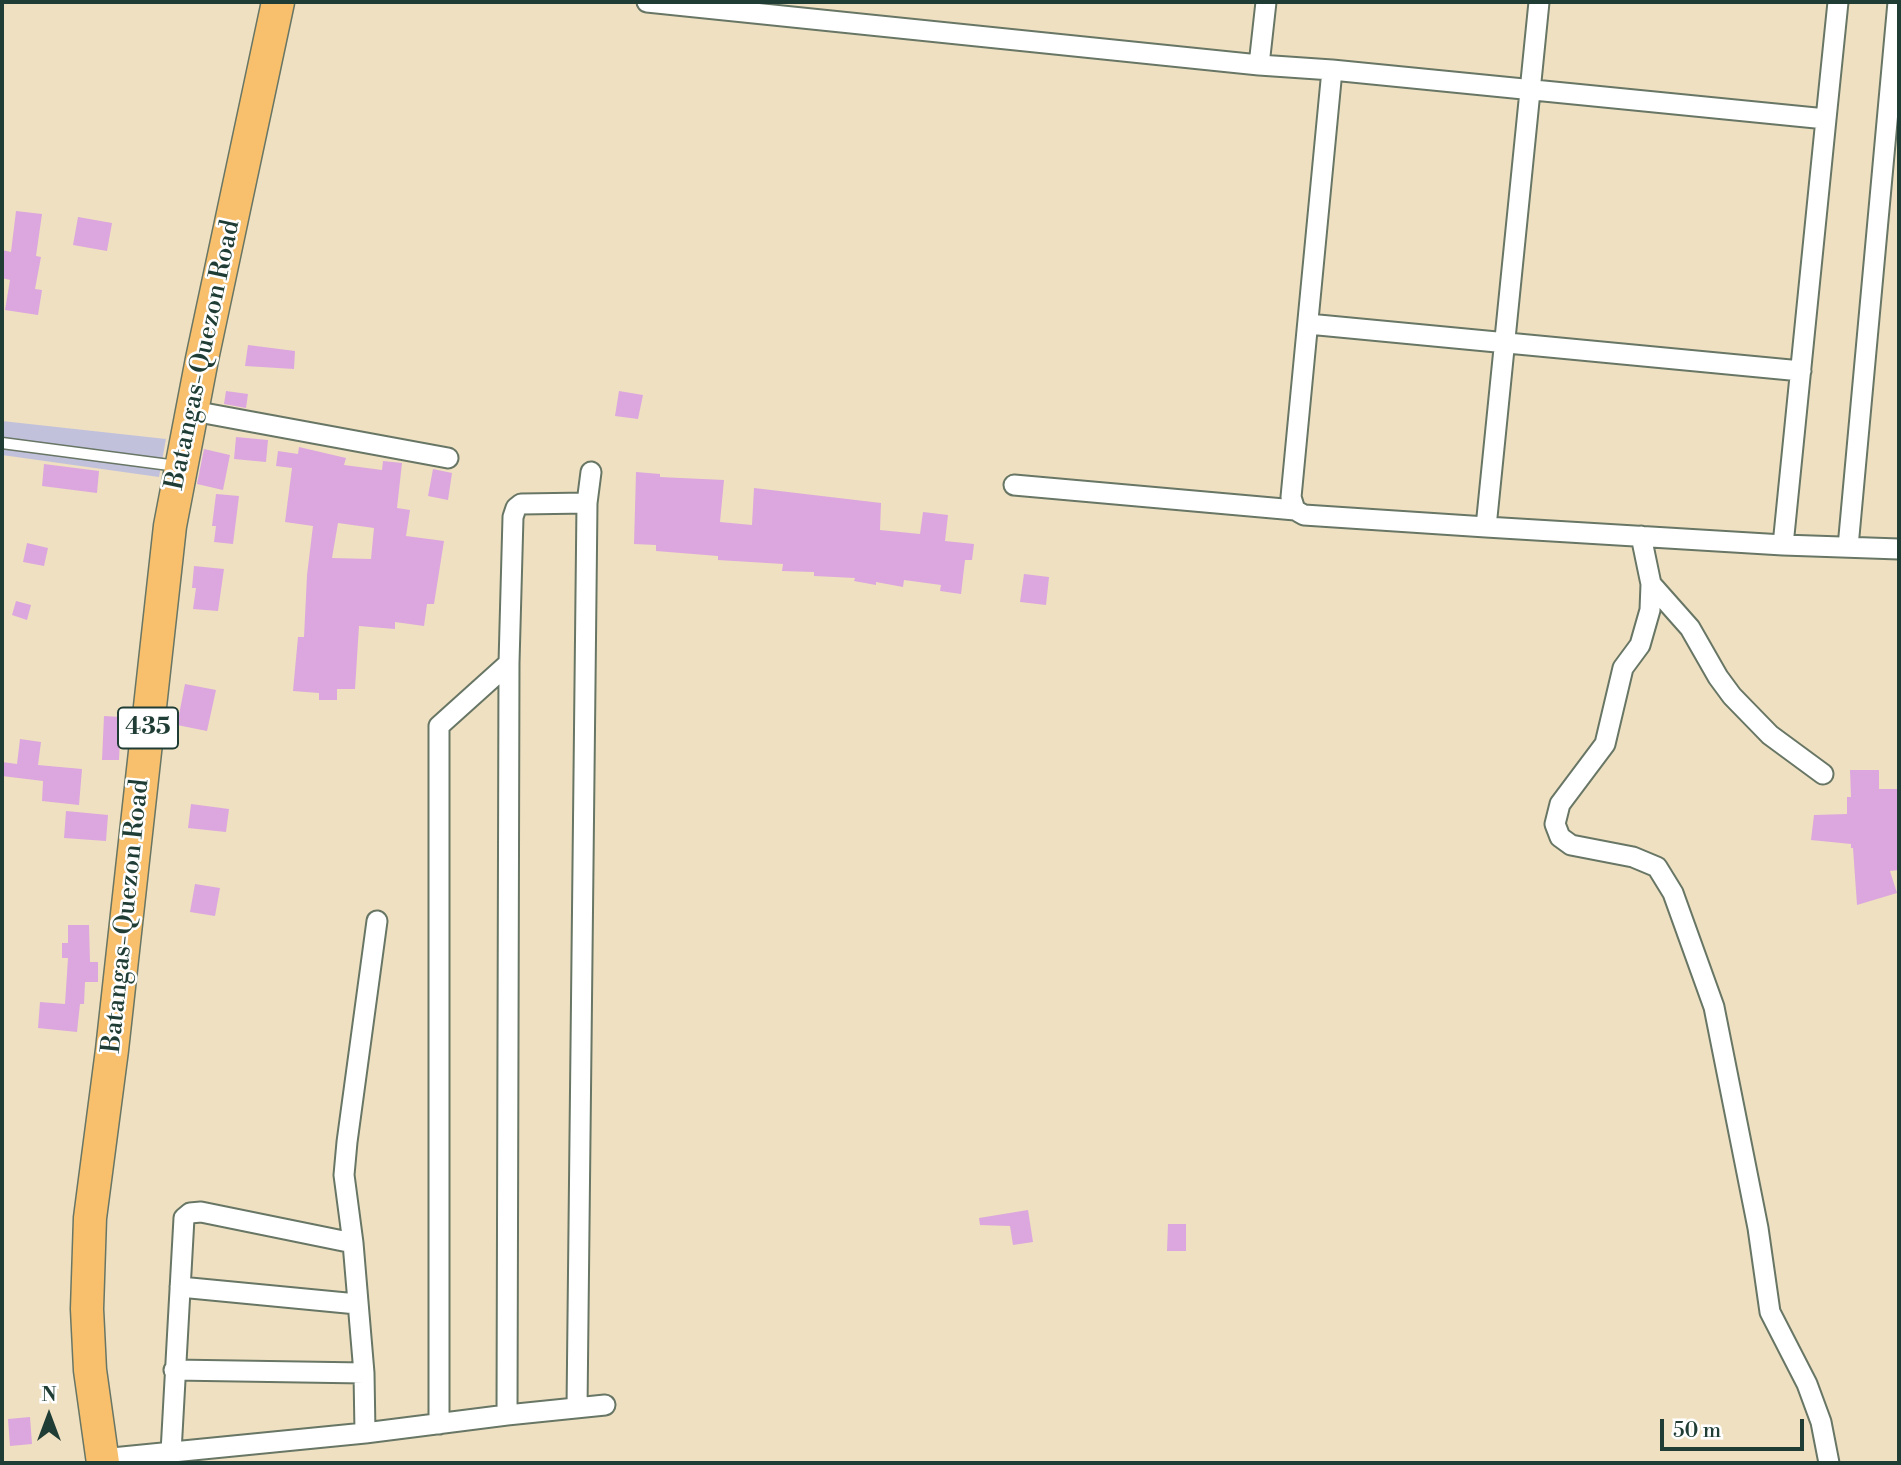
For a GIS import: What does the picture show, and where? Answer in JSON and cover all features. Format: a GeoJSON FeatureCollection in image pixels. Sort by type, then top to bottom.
{"type":"FeatureCollection","features":[{"type":"Feature","properties":{"kind":"main road","name":"Batangas-Quezon Road"},"geometry":{"type":"LineString","coordinates":[[103,1461],[90,1370],[87,1309],[90,1218],[112,1050],[170,526],[278,2]]}},
{"type":"Feature","properties":{"kind":"street"},"geometry":{"type":"LineString","coordinates":[[647,2],[1259,65],[1826,119]]}},
{"type":"Feature","properties":{"kind":"street"},"geometry":{"type":"LineString","coordinates":[[1259,65],[1266,2]]}},
{"type":"Feature","properties":{"kind":"street"},"geometry":{"type":"LineString","coordinates":[[1486,527],[1539,2]]}},
{"type":"Feature","properties":{"kind":"street"},"geometry":{"type":"LineString","coordinates":[[1783,545],[1838,2]]}},
{"type":"Feature","properties":{"kind":"street"},"geometry":{"type":"LineString","coordinates":[[1848,547],[1898,2]]}},
{"type":"Feature","properties":{"kind":"street"},"geometry":{"type":"LineString","coordinates":[[1295,510],[1291,497],[1332,70]]}},
{"type":"Feature","properties":{"kind":"street"},"geometry":{"type":"LineString","coordinates":[[1308,324],[1801,371]]}},
{"type":"Feature","properties":{"kind":"street"},"geometry":{"type":"LineString","coordinates":[[192,411],[447,458]]}},
{"type":"Feature","properties":{"kind":"street"},"geometry":{"type":"LineString","coordinates":[[577,1408],[587,503],[591,472]]}},
{"type":"Feature","properties":{"kind":"street"},"geometry":{"type":"LineString","coordinates":[[1014,485],[1295,510],[1304,515],[1783,545],[1899,549]]}},
{"type":"Feature","properties":{"kind":"street"},"geometry":{"type":"LineString","coordinates":[[506,1415],[509,663],[513,517],[516,508],[521,504],[587,503]]}},
{"type":"Feature","properties":{"kind":"street"},"geometry":{"type":"LineString","coordinates":[[1641,536],[1651,584],[1650,610],[1640,645],[1623,668],[1605,744],[1560,804],[1556,824],[1560,837],[1571,845],[1633,857],[1657,867],[1673,893],[1714,1007],[1758,1228],[1770,1312],[1807,1384],[1821,1422],[1829,1463]]}},
{"type":"Feature","properties":{"kind":"street"},"geometry":{"type":"LineString","coordinates":[[1651,584],[1690,628],[1732,696],[1770,734],[1823,774]]}},
{"type":"Feature","properties":{"kind":"street"},"geometry":{"type":"LineString","coordinates":[[439,1424],[439,726],[509,663]]}},
{"type":"Feature","properties":{"kind":"street"},"geometry":{"type":"LineString","coordinates":[[365,1433],[364,1373],[354,1243],[344,1175],[346,1142],[377,920]]}},
{"type":"Feature","properties":{"kind":"street"},"geometry":{"type":"LineString","coordinates":[[171,1451],[184,1218],[190,1213],[201,1212],[354,1243]]}},
{"type":"Feature","properties":{"kind":"street"},"geometry":{"type":"LineString","coordinates":[[180,1287],[358,1304]]}},
{"type":"Feature","properties":{"kind":"street"},"geometry":{"type":"LineString","coordinates":[[174,1370],[364,1373]]}},
{"type":"Feature","properties":{"kind":"street"},"geometry":{"type":"LineString","coordinates":[[103,1461],[171,1451],[365,1433],[605,1405]]}},
{"type":"Feature","properties":{"kind":"lane"},"geometry":{"type":"LineString","coordinates":[[2,443],[181,467]]}},
{"type":"Feature","properties":{"kind":"shaded area"},"geometry":{"type":"Polygon","coordinates":[[[2,421],[166,439],[159,477],[2,455],[2,421]]]}},
{"type":"Feature","properties":{"kind":"building"},"geometry":{"type":"Polygon","coordinates":[[[16,211],[42,214],[36,256],[41,257],[35,289],[42,290],[38,315],[5,310],[10,280],[2,278],[2,250],[11,252],[16,211]]]}},
{"type":"Feature","properties":{"kind":"building"},"geometry":{"type":"Polygon","coordinates":[[[78,217],[112,223],[107,251],[73,245],[78,217]]]}},
{"type":"Feature","properties":{"kind":"building"},"geometry":{"type":"Polygon","coordinates":[[[248,345],[295,351],[294,369],[245,366],[248,345]]]}},
{"type":"Feature","properties":{"kind":"building"},"geometry":{"type":"Polygon","coordinates":[[[226,391],[248,394],[246,408],[224,404],[226,391]]]}},
{"type":"Feature","properties":{"kind":"building"},"geometry":{"type":"Polygon","coordinates":[[[619,391],[643,395],[638,419],[615,416],[619,391]]]}},
{"type":"Feature","properties":{"kind":"building"},"geometry":{"type":"Polygon","coordinates":[[[236,437],[268,440],[266,462],[234,459],[236,437]]]}},
{"type":"Feature","properties":{"kind":"building"},"geometry":{"type":"Polygon","coordinates":[[[299,447],[346,458],[344,465],[382,470],[383,461],[402,463],[397,508],[410,510],[406,536],[444,541],[434,604],[427,604],[424,626],[395,622],[395,629],[359,626],[355,689],[337,689],[337,700],[319,700],[319,693],[293,691],[298,637],[304,637],[313,526],[285,522],[292,468],[276,466],[278,451],[298,454],[299,447]],[[338,523],[332,558],[371,559],[374,528],[338,523]]]}},
{"type":"Feature","properties":{"kind":"building"},"geometry":{"type":"Polygon","coordinates":[[[204,449],[230,455],[223,490],[197,484],[204,449]]]}},
{"type":"Feature","properties":{"kind":"building"},"geometry":{"type":"Polygon","coordinates":[[[44,464],[99,471],[97,493],[42,486],[44,464]]]}},
{"type":"Feature","properties":{"kind":"building"},"geometry":{"type":"Polygon","coordinates":[[[433,469],[452,473],[448,500],[428,496],[433,469]]]}},
{"type":"Feature","properties":{"kind":"building"},"geometry":{"type":"Polygon","coordinates":[[[636,472],[660,474],[660,477],[724,480],[720,522],[752,525],[754,488],[881,503],[880,530],[920,534],[923,512],[948,515],[945,541],[974,544],[972,560],[965,560],[961,594],[940,591],[941,585],[904,580],[903,587],[876,582],[876,585],[854,581],[855,578],[782,571],[783,564],[718,560],[718,556],[656,551],[656,545],[634,544],[636,472]]]}},
{"type":"Feature","properties":{"kind":"building"},"geometry":{"type":"Polygon","coordinates":[[[216,494],[239,496],[233,544],[214,542],[216,526],[212,526],[216,494]]]}},
{"type":"Feature","properties":{"kind":"building"},"geometry":{"type":"Polygon","coordinates":[[[27,543],[48,548],[44,566],[23,562],[27,543]]]}},
{"type":"Feature","properties":{"kind":"building"},"geometry":{"type":"Polygon","coordinates":[[[194,566],[224,569],[218,611],[193,609],[196,588],[192,588],[194,566]]]}},
{"type":"Feature","properties":{"kind":"building"},"geometry":{"type":"Polygon","coordinates":[[[1024,574],[1049,577],[1046,605],[1020,602],[1024,574]]]}},
{"type":"Feature","properties":{"kind":"building"},"geometry":{"type":"Polygon","coordinates":[[[16,601],[31,605],[27,620],[12,615],[16,601]]]}},
{"type":"Feature","properties":{"kind":"building"},"geometry":{"type":"Polygon","coordinates":[[[185,684],[216,690],[207,731],[177,725],[185,684]]]}},
{"type":"Feature","properties":{"kind":"building"},"geometry":{"type":"Polygon","coordinates":[[[104,716],[121,717],[119,760],[102,760],[104,716]]]}},
{"type":"Feature","properties":{"kind":"building"},"geometry":{"type":"Polygon","coordinates":[[[20,739],[41,742],[38,765],[82,769],[79,805],[42,801],[43,781],[2,776],[2,762],[17,764],[20,739]]]}},
{"type":"Feature","properties":{"kind":"building"},"geometry":{"type":"Polygon","coordinates":[[[1850,770],[1879,770],[1879,789],[1899,789],[1899,870],[1890,871],[1897,893],[1857,905],[1851,844],[1811,840],[1814,815],[1847,814],[1847,797],[1851,797],[1850,770]]]}},
{"type":"Feature","properties":{"kind":"building"},"geometry":{"type":"Polygon","coordinates":[[[191,804],[229,809],[226,832],[188,828],[191,804]]]}},
{"type":"Feature","properties":{"kind":"building"},"geometry":{"type":"Polygon","coordinates":[[[66,811],[108,815],[106,841],[64,838],[66,811]]]}},
{"type":"Feature","properties":{"kind":"building"},"geometry":{"type":"Polygon","coordinates":[[[195,884],[220,888],[215,916],[190,912],[195,884]]]}},
{"type":"Feature","properties":{"kind":"building"},"geometry":{"type":"Polygon","coordinates":[[[68,925],[89,925],[90,962],[98,962],[98,982],[85,982],[84,1004],[80,1004],[77,1032],[38,1028],[40,1002],[65,1004],[68,958],[62,958],[62,943],[68,943],[68,925]]]}},
{"type":"Feature","properties":{"kind":"building"},"geometry":{"type":"Polygon","coordinates":[[[1028,1210],[1033,1242],[1013,1245],[1010,1226],[980,1225],[979,1218],[1028,1210]]]}},
{"type":"Feature","properties":{"kind":"building"},"geometry":{"type":"Polygon","coordinates":[[[1168,1224],[1186,1224],[1186,1251],[1167,1251],[1168,1224]]]}},
{"type":"Feature","properties":{"kind":"building"},"geometry":{"type":"Polygon","coordinates":[[[30,1417],[32,1444],[10,1446],[8,1419],[30,1417]]]}}]}
